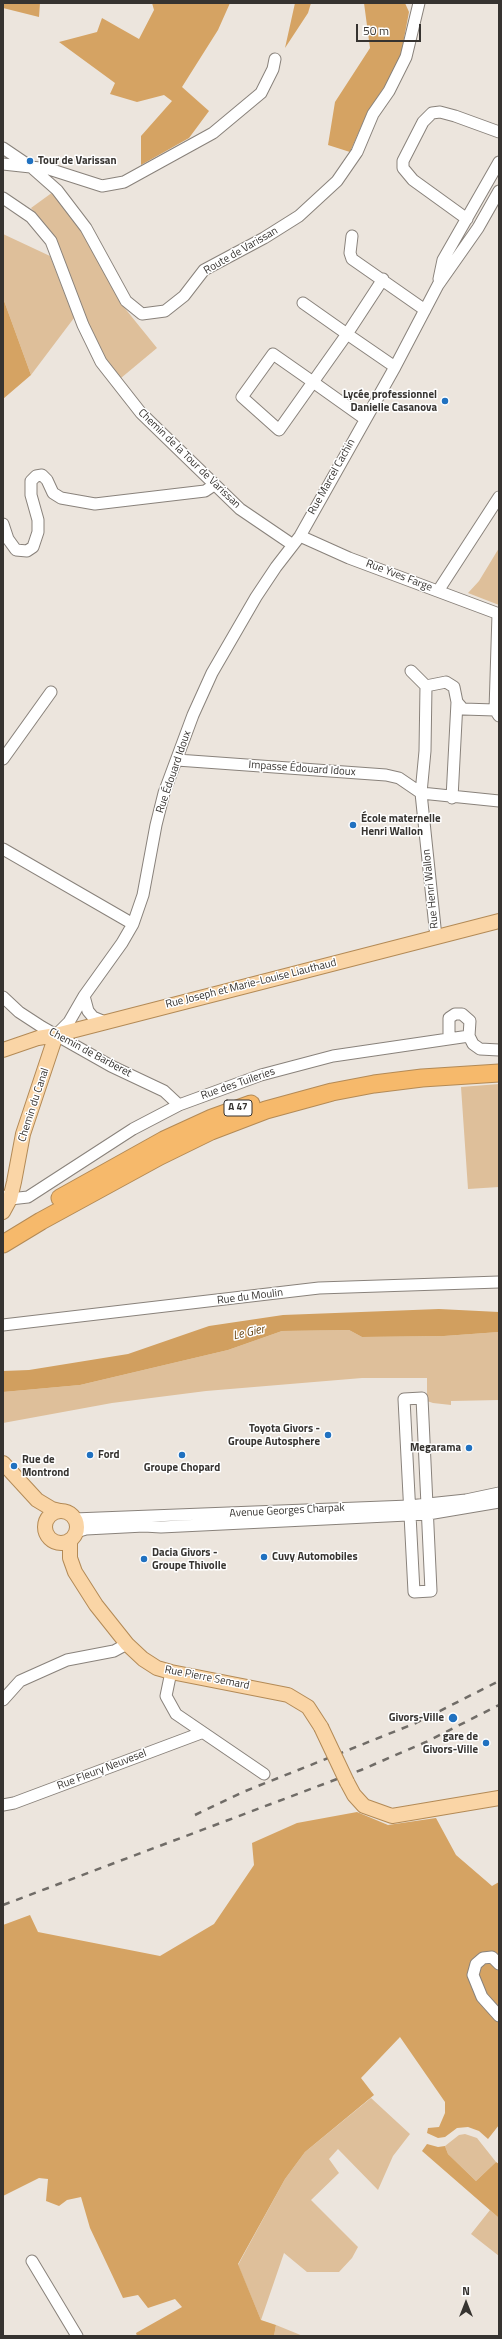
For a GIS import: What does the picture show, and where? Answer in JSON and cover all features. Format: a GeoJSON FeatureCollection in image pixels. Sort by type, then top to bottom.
{"type":"FeatureCollection","features":[{"type":"Feature","properties":{"kind":"highway","name":"A 47"},"geometry":{"type":"LineString","coordinates":[[3,1231],[164,1140],[212,1118],[252,1103],[315,1086],[375,1074],[499,1062]]}},
{"type":"Feature","properties":{"kind":"highway","name":"A 47"},"geometry":{"type":"LineString","coordinates":[[3,1244],[41,1221],[160,1156],[211,1131],[266,1110],[332,1092],[374,1084],[422,1078],[499,1073]]}},
{"type":"Feature","properties":{"kind":"main road","name":"Rue Joseph et Marie-Louise Liauthaud"},"geometry":{"type":"LineString","coordinates":[[3,1050],[38,1038],[56,1035],[499,921]]}},
{"type":"Feature","properties":{"kind":"main road","name":"Chemin du Canal"},"geometry":{"type":"LineString","coordinates":[[6,1198],[23,1134],[56,1035]]}},
{"type":"Feature","properties":{"kind":"main road"},"geometry":{"type":"LineString","coordinates":[[3,1212],[6,1198]]}},
{"type":"Feature","properties":{"kind":"main road"},"geometry":{"type":"LineString","coordinates":[[3,1463],[37,1500],[52,1509],[70,1515],[73,1530],[66,1542],[55,1542],[47,1535],[44,1516],[37,1500]]}},
{"type":"Feature","properties":{"kind":"main road"},"geometry":{"type":"LineString","coordinates":[[45,1524],[50,1515],[60,1511]]}},
{"type":"Feature","properties":{"kind":"main road","name":"Rue Pierre Semard"},"geometry":{"type":"LineString","coordinates":[[73,1530],[70,1558],[75,1572]]}},
{"type":"Feature","properties":{"kind":"main road","name":"Rue Pierre Semard"},"geometry":{"type":"LineString","coordinates":[[55,1542],[60,1547],[68,1565],[75,1572],[96,1604],[127,1644],[142,1660],[157,1668],[171,1672],[288,1695],[308,1707],[321,1727],[347,1782],[359,1802],[364,1806],[392,1816],[499,1798]]}},
{"type":"Feature","properties":{"kind":"street","name":"Route de Varissan"},"geometry":{"type":"LineString","coordinates":[[3,148],[31,167],[57,190],[86,228],[126,301],[142,314],[165,311],[184,296],[204,270],[264,238],[299,216],[337,181],[357,152],[372,114],[389,91],[406,56],[419,3]]}},
{"type":"Feature","properties":{"kind":"street"},"geometry":{"type":"LineString","coordinates":[[3,164],[49,169],[102,186],[127,181],[213,133],[261,93],[273,69],[275,59]]}},
{"type":"Feature","properties":{"kind":"street"},"geometry":{"type":"LineString","coordinates":[[467,219],[413,180],[403,168],[403,161],[423,122],[432,113],[440,112],[455,116],[499,132]]}},
{"type":"Feature","properties":{"kind":"street","name":"Rue Marcel Cachin"},"geometry":{"type":"LineString","coordinates":[[438,285],[443,260],[499,162]]}},
{"type":"Feature","properties":{"kind":"street","name":"Rue Marcel Cachin"},"geometry":{"type":"LineString","coordinates":[[300,536],[395,367],[438,285],[478,228],[499,191]]}},
{"type":"Feature","properties":{"kind":"street","name":"Chemin de la Tour de Varissan"},"geometry":{"type":"LineString","coordinates":[[3,198],[31,217],[51,241],[83,325],[101,362],[141,414],[240,509],[293,545]]}},
{"type":"Feature","properties":{"kind":"street"},"geometry":{"type":"LineString","coordinates":[[352,236],[350,253],[352,259],[383,279],[425,310]]}},
{"type":"Feature","properties":{"kind":"street"},"geometry":{"type":"LineString","coordinates":[[365,419],[313,382],[273,354],[242,397],[278,430],[313,382],[347,334],[383,279]]}},
{"type":"Feature","properties":{"kind":"street"},"geometry":{"type":"LineString","coordinates":[[304,303],[395,367]]}},
{"type":"Feature","properties":{"kind":"street"},"geometry":{"type":"LineString","coordinates":[[3,524],[16,550],[27,551],[33,547],[38,532],[38,520],[31,495],[31,482],[36,476],[42,475],[47,480],[53,493],[61,498],[95,504],[205,491],[214,485]]}},
{"type":"Feature","properties":{"kind":"street"},"geometry":{"type":"LineString","coordinates":[[438,591],[499,497]]}},
{"type":"Feature","properties":{"kind":"street","name":"Rue Édouard Idoux"},"geometry":{"type":"LineString","coordinates":[[56,1035],[69,1022],[84,996],[122,943],[132,924],[143,895],[164,793],[193,715],[212,673],[256,597],[300,536]]}},
{"type":"Feature","properties":{"kind":"street","name":"Rue Yves Farge"},"geometry":{"type":"LineString","coordinates":[[300,536],[335,552],[498,614]]}},
{"type":"Feature","properties":{"kind":"street"},"geometry":{"type":"LineString","coordinates":[[457,702],[463,708],[497,713],[498,614]]}},
{"type":"Feature","properties":{"kind":"street"},"geometry":{"type":"LineString","coordinates":[[411,671],[426,686],[446,682],[454,687],[457,702],[452,798]]}},
{"type":"Feature","properties":{"kind":"street","name":"Rue Henri Wallon"},"geometry":{"type":"LineString","coordinates":[[426,686],[425,751],[421,793],[436,937]]}},
{"type":"Feature","properties":{"kind":"street"},"geometry":{"type":"LineString","coordinates":[[3,759],[51,692]]}},
{"type":"Feature","properties":{"kind":"street","name":"Impasse Édouard Idoux"},"geometry":{"type":"LineString","coordinates":[[177,760],[386,775],[399,778],[421,793]]}},
{"type":"Feature","properties":{"kind":"street"},"geometry":{"type":"LineString","coordinates":[[421,793],[452,798],[499,800]]}},
{"type":"Feature","properties":{"kind":"street"},"geometry":{"type":"LineString","coordinates":[[3,849],[132,924]]}},
{"type":"Feature","properties":{"kind":"street"},"geometry":{"type":"LineString","coordinates":[[84,996],[88,1010],[94,1017],[105,1022]]}},
{"type":"Feature","properties":{"kind":"street","name":"Chemin de Barberet"},"geometry":{"type":"LineString","coordinates":[[3,997],[19,1012],[56,1035],[111,1066],[164,1092],[180,1105]]}},
{"type":"Feature","properties":{"kind":"street"},"geometry":{"type":"LineString","coordinates":[[449,1038],[448,1022],[452,1016],[459,1013],[465,1015],[470,1021],[469,1036],[473,1044],[480,1049],[499,1050]]}},
{"type":"Feature","properties":{"kind":"street","name":"Rue des Tuileries"},"geometry":{"type":"LineString","coordinates":[[6,1198],[28,1197],[134,1129],[180,1105],[262,1075],[312,1061],[382,1047],[469,1036]]}},
{"type":"Feature","properties":{"kind":"street","name":"Rue du Moulin"},"geometry":{"type":"LineString","coordinates":[[3,1326],[319,1288],[499,1282]]}},
{"type":"Feature","properties":{"kind":"street"},"geometry":{"type":"LineString","coordinates":[[422,1398],[431,1591],[414,1592],[409,1510],[404,1399],[422,1398]]}},
{"type":"Feature","properties":{"kind":"street","name":"Avenue Georges Charpak"},"geometry":{"type":"LineString","coordinates":[[428,1509],[499,1493]]}},
{"type":"Feature","properties":{"kind":"street","name":"Avenue Georges Charpak"},"geometry":{"type":"LineString","coordinates":[[73,1530],[129,1526],[177,1526],[428,1509],[499,1502]]}},
{"type":"Feature","properties":{"kind":"street"},"geometry":{"type":"LineString","coordinates":[[3,1700],[20,1681],[67,1660],[114,1651],[127,1644]]}},
{"type":"Feature","properties":{"kind":"street"},"geometry":{"type":"LineString","coordinates":[[171,1672],[167,1690],[168,1701],[176,1714],[201,1733],[264,1774]]}},
{"type":"Feature","properties":{"kind":"street","name":"Rue Fleury Neuvesel"},"geometry":{"type":"LineString","coordinates":[[3,1805],[14,1803],[201,1733]]}},
{"type":"Feature","properties":{"kind":"street"},"geometry":{"type":"LineString","coordinates":[[499,1964],[492,1957],[483,1958],[476,1964],[473,1975],[482,1997],[499,2016]]}},
{"type":"Feature","properties":{"kind":"street"},"geometry":{"type":"LineString","coordinates":[[32,2261],[77,2336]]}},
{"type":"Feature","properties":{"kind":"shaded area"},"geometry":{"type":"Polygon","coordinates":[[[3,3],[40,3],[39,17],[3,8],[3,3]]]}},
{"type":"Feature","properties":{"kind":"shaded area"},"geometry":{"type":"Polygon","coordinates":[[[152,3],[230,3],[218,30],[182,87],[209,111],[189,138],[141,165],[141,136],[172,101],[164,95],[137,102],[110,94],[115,83],[59,42],[97,32],[102,18],[139,39],[154,10],[152,3]]]}},
{"type":"Feature","properties":{"kind":"shaded area"},"geometry":{"type":"Polygon","coordinates":[[[295,3],[311,3],[308,13],[285,48],[295,3]]]}},
{"type":"Feature","properties":{"kind":"shaded area"},"geometry":{"type":"Polygon","coordinates":[[[364,3],[405,3],[409,12],[401,54],[385,86],[368,111],[350,152],[328,145],[335,102],[370,48],[364,3]]]}},
{"type":"Feature","properties":{"kind":"shaded area"},"geometry":{"type":"Polygon","coordinates":[[[53,192],[83,234],[123,306],[157,348],[121,378],[104,359],[81,309],[54,236],[31,208],[53,192]]]}},
{"type":"Feature","properties":{"kind":"shaded area"},"geometry":{"type":"Polygon","coordinates":[[[3,234],[50,256],[74,318],[31,375],[3,298],[3,234]]]}},
{"type":"Feature","properties":{"kind":"shaded area"},"geometry":{"type":"Polygon","coordinates":[[[3,298],[31,375],[3,399],[3,298]]]}},
{"type":"Feature","properties":{"kind":"shaded area"},"geometry":{"type":"Polygon","coordinates":[[[499,548],[499,605],[468,593],[479,581],[499,548]]]}},
{"type":"Feature","properties":{"kind":"shaded area"},"geometry":{"type":"Polygon","coordinates":[[[499,1084],[499,1187],[468,1189],[461,1087],[499,1084]]]}},
{"type":"Feature","properties":{"kind":"shaded area"},"geometry":{"type":"Polygon","coordinates":[[[349,1330],[362,1337],[444,1336],[499,1332],[499,1400],[451,1401],[451,1405],[433,1403],[427,1401],[427,1378],[362,1378],[206,1391],[112,1403],[3,1423],[3,1392],[80,1385],[228,1350],[282,1331],[349,1330]]]}},
{"type":"Feature","properties":{"kind":"shaded area"},"geometry":{"type":"Polygon","coordinates":[[[357,1812],[388,1825],[436,1818],[456,1855],[492,1886],[499,1882],[499,2125],[488,2139],[479,2131],[468,2127],[457,2128],[445,2137],[438,2138],[427,2133],[428,2128],[439,2127],[445,2113],[445,2102],[400,2037],[361,2078],[374,2095],[305,2152],[285,2179],[238,2264],[261,2320],[276,2325],[274,2336],[137,2336],[136,2333],[182,2307],[175,2299],[148,2308],[138,2295],[123,2298],[90,2228],[81,2197],[67,2200],[59,2206],[46,2201],[48,2179],[39,2178],[3,2196],[3,1925],[30,1915],[38,1932],[160,1956],[214,1924],[254,1865],[252,1843],[297,1823],[357,1812]]]}},
{"type":"Feature","properties":{"kind":"shaded area"},"geometry":{"type":"Polygon","coordinates":[[[371,2098],[410,2134],[393,2156],[378,2190],[338,2149],[329,2159],[339,2173],[311,2200],[358,2247],[352,2258],[339,2272],[307,2272],[284,2253],[261,2320],[238,2265],[285,2179],[305,2152],[371,2098]]]}},
{"type":"Feature","properties":{"kind":"shaded area"},"geometry":{"type":"Polygon","coordinates":[[[465,2134],[477,2138],[496,2162],[476,2181],[448,2154],[445,2146],[459,2135],[465,2134]]]}},
{"type":"Feature","properties":{"kind":"shaded area"},"geometry":{"type":"Polygon","coordinates":[[[427,2144],[438,2147],[445,2146],[448,2154],[476,2181],[496,2162],[499,2164],[499,2218],[422,2151],[427,2144]]]}},
{"type":"Feature","properties":{"kind":"shaded area"},"geometry":{"type":"Polygon","coordinates":[[[490,2210],[499,2218],[499,2256],[471,2234],[490,2210]]]}},
{"type":"Feature","properties":{"kind":"shaded area"},"geometry":{"type":"Polygon","coordinates":[[[276,2325],[303,2336],[274,2336],[276,2325]]]}},
{"type":"Feature","properties":{"kind":"water","name":"Le Gier"},"geometry":{"type":"Polygon","coordinates":[[[439,1309],[499,1312],[499,1332],[444,1336],[362,1337],[349,1330],[282,1331],[228,1350],[80,1385],[3,1392],[3,1371],[29,1370],[128,1354],[209,1326],[283,1315],[439,1309]]]}},
{"type":"Feature","properties":{"kind":"railway"},"geometry":{"type":"LineString","coordinates":[[195,1815],[243,1792],[416,1723],[499,1681]]}},
{"type":"Feature","properties":{"kind":"railway"},"geometry":{"type":"LineString","coordinates":[[3,1905],[361,1770],[426,1742],[499,1705]]}},
{"type":"Feature","properties":{"kind":"place","name":"Tour de Varissan"},"geometry":{"type":"Point","coordinates":[30,161]}},
{"type":"Feature","properties":{"kind":"place","name":"Lycée professionnel Danielle Casanova"},"geometry":{"type":"Point","coordinates":[445,401]}},
{"type":"Feature","properties":{"kind":"place","name":"École maternelle Henri Wallon"},"geometry":{"type":"Point","coordinates":[353,825]}},
{"type":"Feature","properties":{"kind":"place","name":"Toyota Givors - Groupe Autosphere"},"geometry":{"type":"Point","coordinates":[328,1435]}},
{"type":"Feature","properties":{"kind":"place","name":"Megarama"},"geometry":{"type":"Point","coordinates":[469,1448]}},
{"type":"Feature","properties":{"kind":"place","name":"Ford"},"geometry":{"type":"Point","coordinates":[90,1455]}},
{"type":"Feature","properties":{"kind":"place","name":"Groupe Chopard"},"geometry":{"type":"Point","coordinates":[182,1455]}},
{"type":"Feature","properties":{"kind":"place","name":"Rue de Montrond"},"geometry":{"type":"Point","coordinates":[14,1466]}},
{"type":"Feature","properties":{"kind":"place","name":"Cuvy Automobiles"},"geometry":{"type":"Point","coordinates":[264,1557]}},
{"type":"Feature","properties":{"kind":"place","name":"Dacia Givors - Groupe Thivolle"},"geometry":{"type":"Point","coordinates":[144,1559]}},
{"type":"Feature","properties":{"kind":"place","name":"Givors-Ville"},"geometry":{"type":"Point","coordinates":[453,1718]}},
{"type":"Feature","properties":{"kind":"place","name":"gare de Givors-Ville"},"geometry":{"type":"Point","coordinates":[486,1743]}}]}
